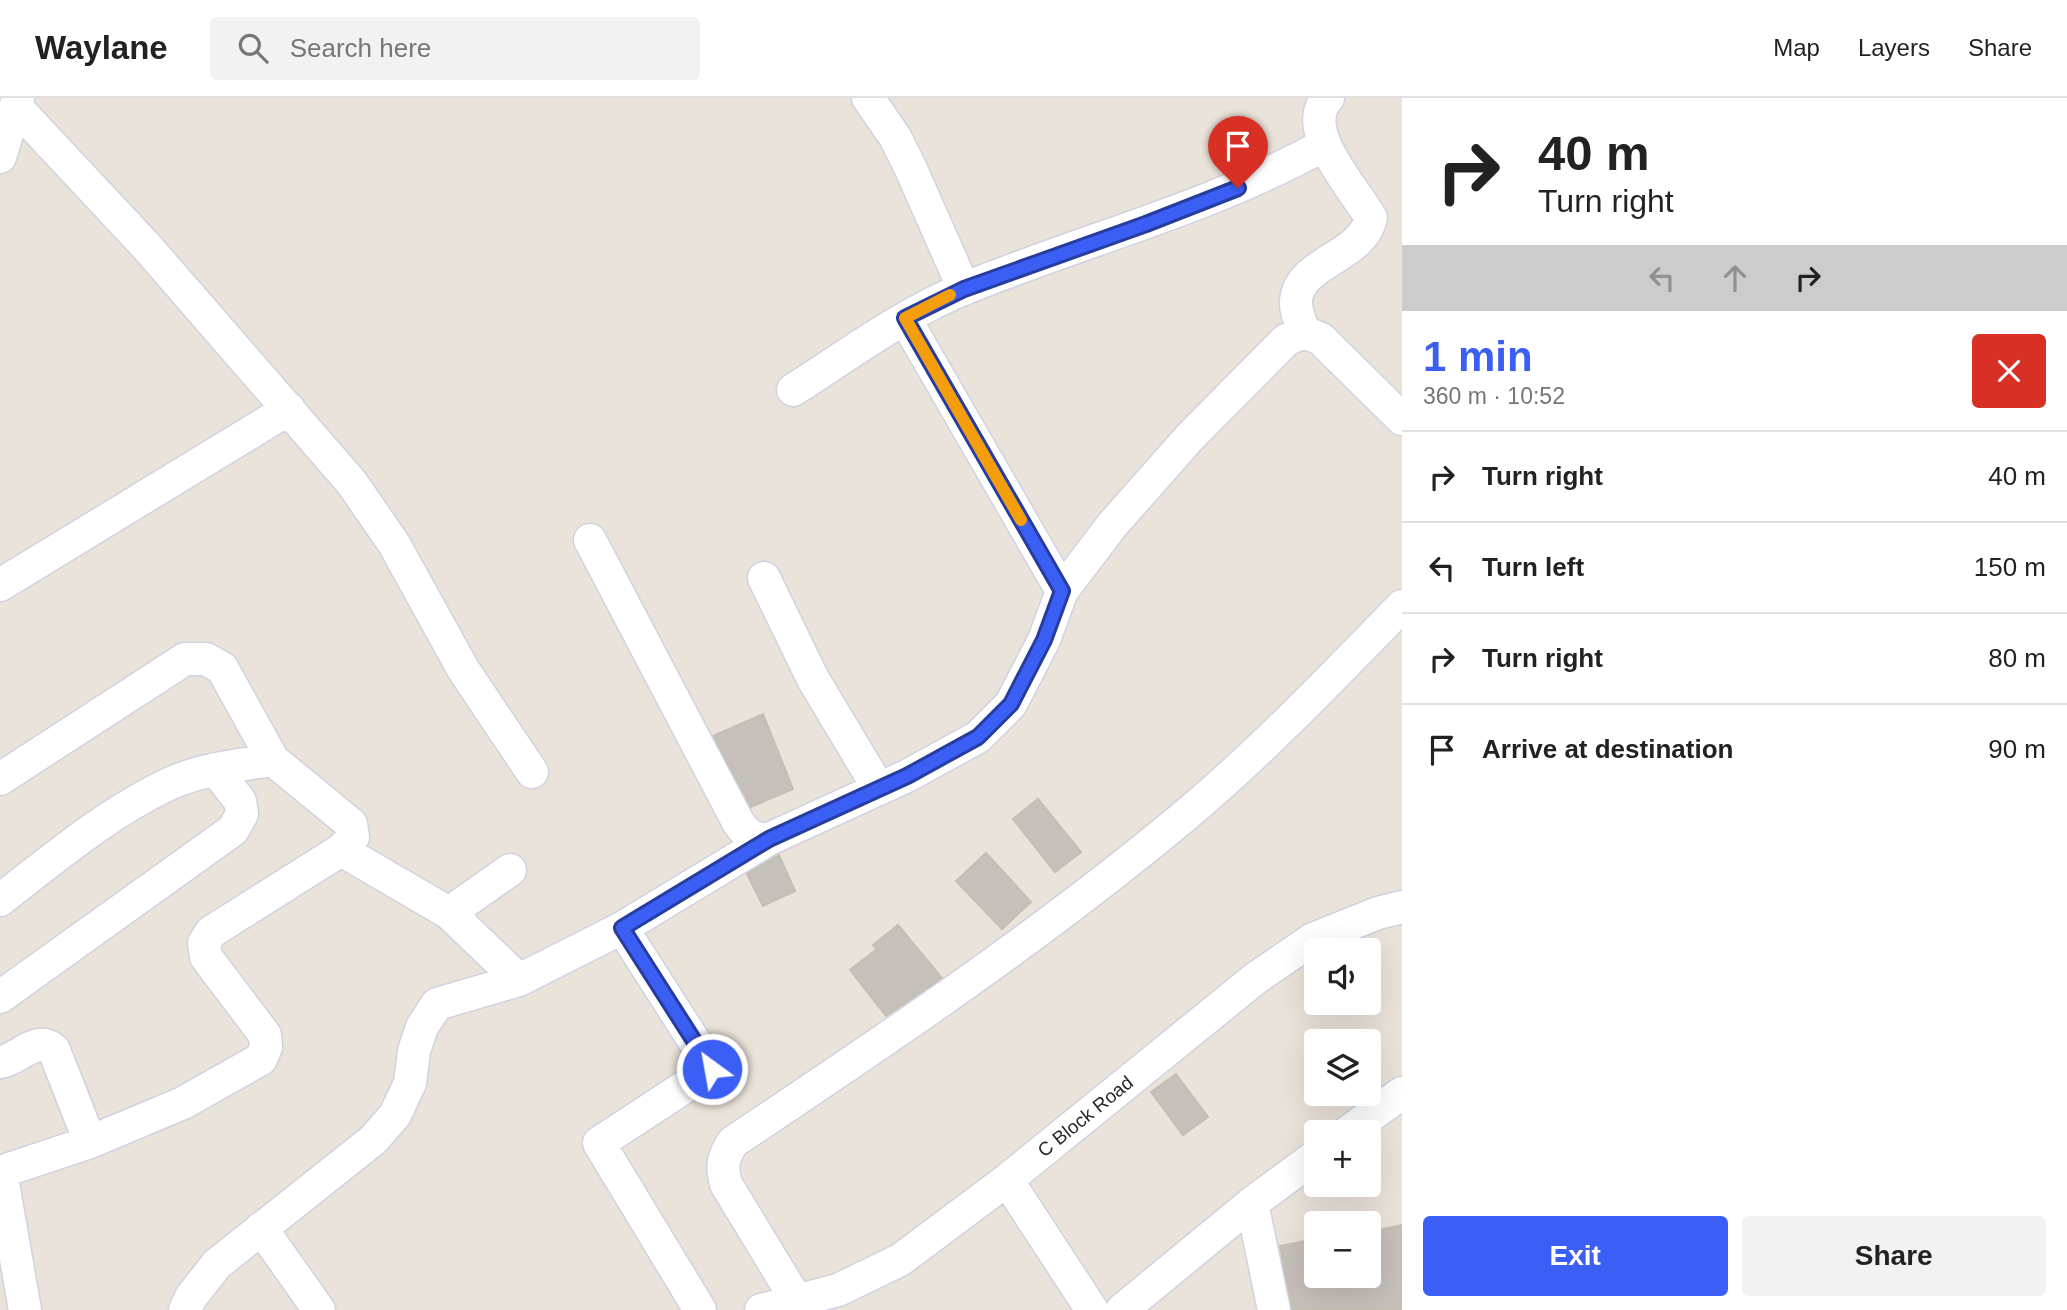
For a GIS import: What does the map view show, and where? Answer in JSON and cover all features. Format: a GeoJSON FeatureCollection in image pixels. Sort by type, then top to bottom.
{"type":"FeatureCollection","features":[{"type":"Feature","properties":{"kind":"street"},"geometry":{"type":"LineString","coordinates":[[868,98],[895,137],[964,289]]}},
{"type":"Feature","properties":{"kind":"street"},"geometry":{"type":"LineString","coordinates":[[1304,332],[1296,302],[1300,285],[1368,232],[1371,218],[1324,145],[1318,122],[1319,110],[1328,98]]}},
{"type":"Feature","properties":{"kind":"street"},"geometry":{"type":"LineString","coordinates":[[0,157],[17,102]]}},
{"type":"Feature","properties":{"kind":"street"},"geometry":{"type":"LineString","coordinates":[[17,102],[352,483],[394,544],[463,669],[532,772]]}},
{"type":"Feature","properties":{"kind":"street"},"geometry":{"type":"LineString","coordinates":[[793,390],[905,318],[964,289],[1218,197],[1279,170],[1324,145]]}},
{"type":"Feature","properties":{"kind":"street"},"geometry":{"type":"LineString","coordinates":[[905,318],[1062,591]]}},
{"type":"Feature","properties":{"kind":"street"},"geometry":{"type":"LineString","coordinates":[[185,1310],[191,1297],[217,1264],[373,1140],[395,1115],[411,1083],[414,1051],[422,1027],[437,1004],[519,980],[622,928],[769,839],[880,789],[978,737],[1011,704],[1044,640],[1062,591],[1112,524],[1190,437],[1286,340],[1304,332],[1321,339],[1402,419]]}},
{"type":"Feature","properties":{"kind":"street"},"geometry":{"type":"LineString","coordinates":[[0,586],[289,409]]}},
{"type":"Feature","properties":{"kind":"street"},"geometry":{"type":"LineString","coordinates":[[590,540],[738,822],[754,839],[769,839]]}},
{"type":"Feature","properties":{"kind":"street"},"geometry":{"type":"LineString","coordinates":[[764,578],[813,679],[880,789]]}},
{"type":"Feature","properties":{"kind":"street"},"geometry":{"type":"LineString","coordinates":[[797,1301],[726,1184],[722,1171],[724,1157],[733,1142],[900,1031],[1042,928],[1182,818],[1307,703],[1402,606]]}},
{"type":"Feature","properties":{"kind":"street"},"geometry":{"type":"LineString","coordinates":[[0,779],[185,659],[206,659],[222,668],[273,760],[351,824],[353,837],[341,850],[211,932],[204,943],[206,957],[265,1035],[266,1047],[261,1059],[183,1102],[90,1142],[1,1172],[25,1310]]}},
{"type":"Feature","properties":{"kind":"street"},"geometry":{"type":"LineString","coordinates":[[0,900],[112,816],[170,784],[215,769],[273,760]]}},
{"type":"Feature","properties":{"kind":"street"},"geometry":{"type":"LineString","coordinates":[[0,997],[233,830],[242,814],[240,801],[215,769]]}},
{"type":"Feature","properties":{"kind":"street"},"geometry":{"type":"LineString","coordinates":[[341,850],[449,913],[519,980]]}},
{"type":"Feature","properties":{"kind":"street"},"geometry":{"type":"LineString","coordinates":[[449,913],[510,870]]}},
{"type":"Feature","properties":{"kind":"street","name":"C Block Road"},"geometry":{"type":"LineString","coordinates":[[761,1310],[838,1290],[900,1260],[1007,1180],[1256,978],[1313,939],[1378,913],[1402,907]]}},
{"type":"Feature","properties":{"kind":"street"},"geometry":{"type":"LineString","coordinates":[[622,928],[712,1069],[599,1143],[700,1310]]}},
{"type":"Feature","properties":{"kind":"street"},"geometry":{"type":"LineString","coordinates":[[0,1062],[40,1044],[48,1044],[54,1050],[90,1142]]}},
{"type":"Feature","properties":{"kind":"street"},"geometry":{"type":"LineString","coordinates":[[1365,1120],[1402,1093]]}},
{"type":"Feature","properties":{"kind":"street"},"geometry":{"type":"LineString","coordinates":[[1122,1310],[1252,1203],[1304,1165]]}},
{"type":"Feature","properties":{"kind":"street"},"geometry":{"type":"LineString","coordinates":[[1007,1180],[1092,1310]]}},
{"type":"Feature","properties":{"kind":"street"},"geometry":{"type":"LineString","coordinates":[[1252,1203],[1274,1310]]}},
{"type":"Feature","properties":{"kind":"street"},"geometry":{"type":"LineString","coordinates":[[261,1228],[318,1310]]}},
{"type":"Feature","properties":{"kind":"building"},"geometry":{"type":"Polygon","coordinates":[[[763,714],[793,789],[751,807],[713,736],[763,714]]]}},
{"type":"Feature","properties":{"kind":"building"},"geometry":{"type":"Polygon","coordinates":[[[1038,799],[1081,852],[1055,872],[1013,819],[1038,799]]]}},
{"type":"Feature","properties":{"kind":"building"},"geometry":{"type":"Polygon","coordinates":[[[986,853],[1031,902],[1002,929],[956,881],[986,853]]]}},
{"type":"Feature","properties":{"kind":"building"},"geometry":{"type":"Polygon","coordinates":[[[779,855],[795,891],[763,906],[747,874],[779,855]]]}},
{"type":"Feature","properties":{"kind":"building"},"geometry":{"type":"Polygon","coordinates":[[[898,925],[942,978],[886,1016],[850,970],[877,949],[873,945],[898,925]]]}},
{"type":"Feature","properties":{"kind":"building"},"geometry":{"type":"Polygon","coordinates":[[[1176,1074],[1208,1117],[1183,1135],[1151,1092],[1176,1074]]]}},
{"type":"Feature","properties":{"kind":"building"},"geometry":{"type":"Polygon","coordinates":[[[1402,1225],[1402,1310],[1292,1310],[1280,1246],[1304,1241],[1304,1288],[1381,1288],[1381,1229],[1402,1225]]]}},
{"type":"Feature","properties":{"kind":"slow traffic"},"geometry":{"type":"LineString","coordinates":[[950,295],[905,318],[1021,520]]}},
{"type":"Feature","properties":{"kind":"route"},"geometry":{"type":"LineString","coordinates":[[712,1069],[622,928],[769,839],[907,776],[978,737],[1011,704],[1044,640],[1062,591],[905,318],[964,289],[1238,188]]}}]}
